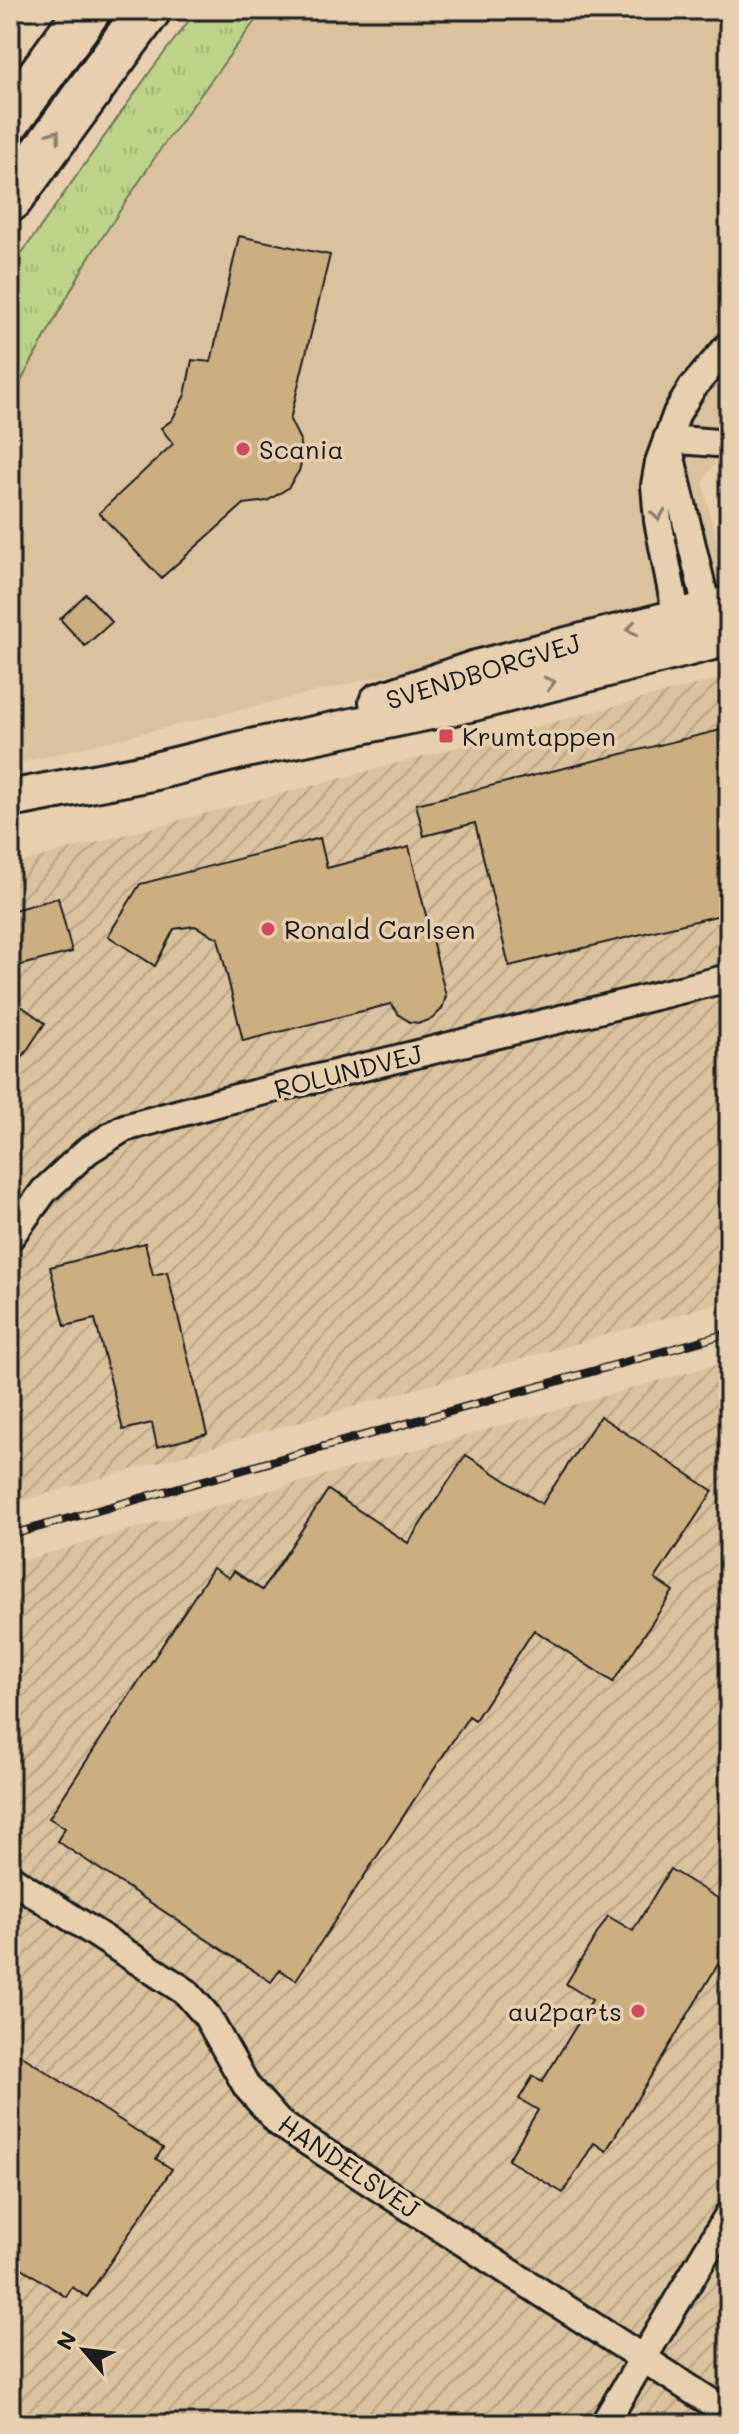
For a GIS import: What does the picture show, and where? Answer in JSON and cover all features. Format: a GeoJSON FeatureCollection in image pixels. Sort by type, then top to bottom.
{"type":"FeatureCollection","features":[{"type":"Feature","properties":{"kind":"highway"},"geometry":{"type":"LineString","coordinates":[[10,118],[88,10]]}},
{"type":"Feature","properties":{"kind":"highway"},"geometry":{"type":"LineString","coordinates":[[10,199],[148,10]]}},
{"type":"Feature","properties":{"kind":"main road","name":"SVENDBORGVEJ"},"geometry":{"type":"LineString","coordinates":[[10,799],[151,772],[241,750],[474,702],[707,626]]}},
{"type":"Feature","properties":{"kind":"main road","name":"SVENDBORGVEJ"},"geometry":{"type":"LineString","coordinates":[[10,822],[151,772]]}},
{"type":"Feature","properties":{"kind":"street"},"geometry":{"type":"LineString","coordinates":[[707,626],[667,439],[677,413],[692,388],[729,345]]}},
{"type":"Feature","properties":{"kind":"street"},"geometry":{"type":"LineString","coordinates":[[667,439],[729,444]]}},
{"type":"Feature","properties":{"kind":"street","name":"ROLUNDVEJ"},"geometry":{"type":"LineString","coordinates":[[10,1237],[44,1191],[87,1151],[124,1128],[202,1106],[729,978]]}},
{"type":"Feature","properties":{"kind":"street","name":"HANDELSVEJ"},"geometry":{"type":"LineString","coordinates":[[10,1878],[186,1992],[207,2016],[247,2087],[279,2123],[729,2414]]}},
{"type":"Feature","properties":{"kind":"street"},"geometry":{"type":"LineString","coordinates":[[604,2424],[729,2214]]}},
{"type":"Feature","properties":{"kind":"shaded area"},"geometry":{"type":"Polygon","coordinates":[[[263,10],[729,10],[729,439],[703,482],[727,593],[10,765],[10,401],[88,259],[199,96],[263,10]]]}},
{"type":"Feature","properties":{"kind":"shaded area"},"geometry":{"type":"Polygon","coordinates":[[[729,676],[729,1300],[10,1504],[10,865],[729,676]]]}},
{"type":"Feature","properties":{"kind":"shaded area"},"geometry":{"type":"Polygon","coordinates":[[[729,1361],[729,2424],[10,2424],[10,1564],[729,1361]]]}},
{"type":"Feature","properties":{"kind":"green space"},"geometry":{"type":"Polygon","coordinates":[[[197,10],[263,10],[162,147],[88,259],[10,401],[10,270],[197,10]]]}},
{"type":"Feature","properties":{"kind":"building"},"geometry":{"type":"Polygon","coordinates":[[[239,236],[330,255],[290,420],[300,440],[301,463],[288,488],[267,501],[244,504],[161,578],[99,513],[173,444],[161,428],[172,420],[185,395],[192,360],[211,362],[239,236]]]}},
{"type":"Feature","properties":{"kind":"building"},"geometry":{"type":"Polygon","coordinates":[[[86,594],[112,622],[85,646],[60,619],[86,594]]]}},
{"type":"Feature","properties":{"kind":"building"},"geometry":{"type":"Polygon","coordinates":[[[729,728],[729,913],[509,966],[475,823],[424,836],[416,804],[729,728]]]}},
{"type":"Feature","properties":{"kind":"building"},"geometry":{"type":"Polygon","coordinates":[[[320,838],[327,868],[409,847],[446,996],[442,1009],[432,1019],[410,1022],[399,1015],[391,1004],[243,1041],[218,938],[195,926],[174,929],[155,966],[108,936],[140,884],[320,838]]]}},
{"type":"Feature","properties":{"kind":"building"},"geometry":{"type":"Polygon","coordinates":[[[58,898],[72,952],[10,968],[10,911],[58,898]]]}},
{"type":"Feature","properties":{"kind":"building"},"geometry":{"type":"Polygon","coordinates":[[[10,998],[45,1023],[10,1076],[10,998]]]}},
{"type":"Feature","properties":{"kind":"building"},"geometry":{"type":"Polygon","coordinates":[[[145,1243],[153,1275],[167,1272],[207,1434],[157,1447],[152,1423],[123,1430],[95,1319],[65,1326],[50,1267],[145,1243]]]}},
{"type":"Feature","properties":{"kind":"building"},"geometry":{"type":"Polygon","coordinates":[[[600,1416],[713,1491],[655,1579],[673,1591],[613,1682],[534,1630],[475,1720],[469,1716],[296,1980],[280,1970],[271,1982],[57,1841],[65,1828],[49,1818],[213,1568],[229,1578],[234,1571],[262,1590],[328,1490],[408,1543],[466,1455],[542,1504],[600,1416]]]}},
{"type":"Feature","properties":{"kind":"building"},"geometry":{"type":"Polygon","coordinates":[[[670,1869],[729,1905],[729,1946],[606,2151],[594,2143],[563,2193],[508,2160],[538,2110],[519,2099],[533,2076],[542,2082],[592,2000],[566,1984],[608,1916],[633,1931],[670,1869]]]}},
{"type":"Feature","properties":{"kind":"building"},"geometry":{"type":"Polygon","coordinates":[[[10,2048],[163,2148],[156,2159],[172,2169],[87,2297],[72,2287],[66,2297],[10,2260],[10,2048]]]}},
{"type":"Feature","properties":{"kind":"railway"},"geometry":{"type":"LineString","coordinates":[[10,1535],[729,1333]]}},
{"type":"Feature","properties":{"kind":"place","name":"Scania"},"geometry":{"type":"Point","coordinates":[243,449]}},
{"type":"Feature","properties":{"kind":"place","name":"Krumtappen"},"geometry":{"type":"Point","coordinates":[446,736]}},
{"type":"Feature","properties":{"kind":"place","name":"Ronald Carlsen"},"geometry":{"type":"Point","coordinates":[268,929]}},
{"type":"Feature","properties":{"kind":"place","name":"au2parts"},"geometry":{"type":"Point","coordinates":[638,2011]}}]}
